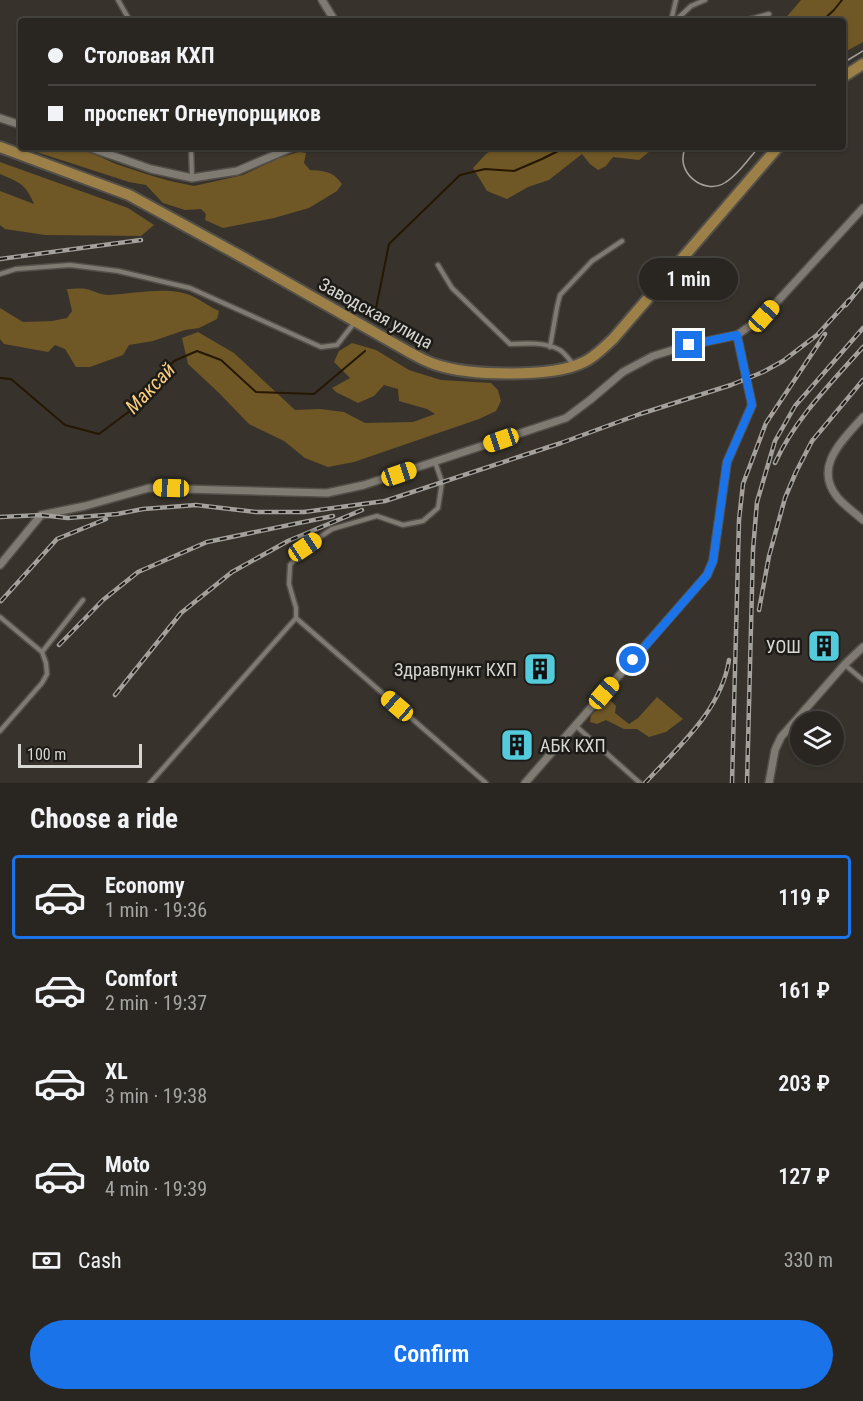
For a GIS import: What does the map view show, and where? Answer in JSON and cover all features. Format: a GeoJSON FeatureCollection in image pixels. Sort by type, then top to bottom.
{"type":"FeatureCollection","features":[{"type":"Feature","properties":{"kind":"main road"},"geometry":{"type":"LineString","coordinates":[[846,75],[863,64]]}},
{"type":"Feature","properties":{"kind":"main road","name":"Заводская улица"},"geometry":{"type":"LineString","coordinates":[[0,147],[129,195],[409,352],[435,364],[465,371],[505,372],[539,372],[574,366],[596,354],[613,339],[775,150]]}},
{"type":"Feature","properties":{"kind":"street"},"geometry":{"type":"LineString","coordinates":[[322,0],[333,18]]}},
{"type":"Feature","properties":{"kind":"street"},"geometry":{"type":"LineString","coordinates":[[0,118],[18,124]]}},
{"type":"Feature","properties":{"kind":"street"},"geometry":{"type":"LineString","coordinates":[[97,150],[151,169],[192,178],[237,171],[286,150]]}},
{"type":"Feature","properties":{"kind":"street"},"geometry":{"type":"LineString","coordinates":[[0,565],[41,515],[85,506],[149,488],[327,493],[364,485],[566,418],[623,372],[653,356],[689,345],[737,335],[764,316],[863,208]]}},
{"type":"Feature","properties":{"kind":"street"},"geometry":{"type":"LineString","coordinates":[[525,783],[707,575],[713,561],[727,462],[752,405],[737,335]]}},
{"type":"Feature","properties":{"kind":"street"},"geometry":{"type":"LineString","coordinates":[[863,417],[834,450],[829,465],[830,482],[838,497],[863,520]]}},
{"type":"Feature","properties":{"kind":"street"},"geometry":{"type":"LineString","coordinates":[[769,783],[775,750],[781,737],[845,664],[863,647]]}},
{"type":"Feature","properties":{"kind":"lane"},"geometry":{"type":"LineString","coordinates":[[118,0],[128,18]]}},
{"type":"Feature","properties":{"kind":"lane"},"geometry":{"type":"LineString","coordinates":[[673,18],[676,0]]}},
{"type":"Feature","properties":{"kind":"lane"},"geometry":{"type":"LineString","coordinates":[[677,18],[691,6],[705,0]]}},
{"type":"Feature","properties":{"kind":"lane"},"geometry":{"type":"LineString","coordinates":[[754,18],[769,14]]}},
{"type":"Feature","properties":{"kind":"lane"},"geometry":{"type":"LineString","coordinates":[[191,150],[192,178]]}},
{"type":"Feature","properties":{"kind":"lane"},"geometry":{"type":"LineString","coordinates":[[550,347],[560,295],[592,261],[622,241]]}},
{"type":"Feature","properties":{"kind":"lane"},"geometry":{"type":"LineString","coordinates":[[0,274],[16,269],[70,266],[118,271],[189,288],[321,347],[337,345],[356,322]]}},
{"type":"Feature","properties":{"kind":"lane"},"geometry":{"type":"LineString","coordinates":[[438,266],[452,288],[510,344],[532,342],[550,347],[561,351],[574,366]]}},
{"type":"Feature","properties":{"kind":"lane"},"geometry":{"type":"LineString","coordinates":[[150,783],[296,618],[296,608],[289,584],[290,565],[305,547],[332,529],[378,516],[403,525],[423,521],[438,508],[442,482],[435,462]]}},
{"type":"Feature","properties":{"kind":"lane"},"geometry":{"type":"LineString","coordinates":[[42,652],[83,600]]}},
{"type":"Feature","properties":{"kind":"lane"},"geometry":{"type":"LineString","coordinates":[[0,617],[42,652],[47,674],[42,683],[0,731]]}},
{"type":"Feature","properties":{"kind":"lane"},"geometry":{"type":"LineString","coordinates":[[296,618],[486,783]]}},
{"type":"Feature","properties":{"kind":"lane"},"geometry":{"type":"LineString","coordinates":[[845,664],[863,680]]}},
{"type":"Feature","properties":{"kind":"lane"},"geometry":{"type":"LineString","coordinates":[[575,726],[640,783]]}},
{"type":"Feature","properties":{"kind":"shaded area"},"geometry":{"type":"Polygon","coordinates":[[[801,0],[863,0],[863,42],[846,51],[846,18],[786,18],[801,0]]]}},
{"type":"Feature","properties":{"kind":"shaded area"},"geometry":{"type":"Polygon","coordinates":[[[30,150],[82,150],[146,174],[194,186],[243,175],[279,158],[299,152],[306,153],[304,163],[310,170],[332,174],[342,184],[337,191],[309,208],[274,218],[223,228],[205,220],[206,214],[201,209],[185,210],[163,203],[146,185],[129,182],[30,150]]]}},
{"type":"Feature","properties":{"kind":"shaded area"},"geometry":{"type":"Polygon","coordinates":[[[492,150],[651,150],[639,160],[613,157],[606,166],[598,170],[582,154],[549,180],[528,187],[507,199],[487,191],[473,168],[492,150]]]}},
{"type":"Feature","properties":{"kind":"shaded area"},"geometry":{"type":"Polygon","coordinates":[[[0,162],[128,208],[154,225],[141,236],[45,235],[5,229],[0,225],[0,191],[34,204],[21,184],[0,174],[0,162]]]}},
{"type":"Feature","properties":{"kind":"shaded area"},"geometry":{"type":"Polygon","coordinates":[[[67,289],[84,289],[109,295],[175,291],[194,297],[219,311],[217,319],[199,328],[129,345],[123,355],[90,367],[76,367],[65,349],[55,345],[48,352],[4,344],[0,339],[0,308],[23,322],[67,318],[72,311],[67,289]]]}},
{"type":"Feature","properties":{"kind":"shaded area"},"geometry":{"type":"Polygon","coordinates":[[[198,332],[234,353],[295,410],[320,409],[344,412],[365,423],[413,422],[435,414],[427,409],[399,401],[398,389],[384,385],[374,396],[358,403],[336,392],[332,388],[350,378],[334,362],[339,351],[352,343],[376,350],[409,370],[441,380],[491,383],[498,390],[501,401],[496,411],[479,419],[354,462],[328,467],[305,458],[284,441],[249,424],[188,364],[182,338],[198,332]]]}},
{"type":"Feature","properties":{"kind":"shaded area"},"geometry":{"type":"Polygon","coordinates":[[[657,697],[683,719],[666,732],[649,737],[637,729],[624,729],[606,720],[597,724],[590,722],[591,716],[605,700],[616,706],[615,713],[629,724],[638,718],[657,697]]]}},
{"type":"Feature","properties":{"kind":"waterway","name":"Максай"},"geometry":{"type":"LineString","coordinates":[[825,18],[842,0]]}},
{"type":"Feature","properties":{"kind":"waterway","name":"Максай"},"geometry":{"type":"LineString","coordinates":[[376,308],[389,244],[460,175],[485,169],[514,171],[560,150]]}},
{"type":"Feature","properties":{"kind":"waterway","name":"Максай"},"geometry":{"type":"LineString","coordinates":[[0,378],[11,379],[65,425],[99,434],[131,410],[174,361],[197,351],[221,360],[256,392],[314,394],[365,351]]}},
{"type":"Feature","properties":{"kind":"tram line"},"geometry":{"type":"LineString","coordinates":[[846,61],[863,51]]}},
{"type":"Feature","properties":{"kind":"tram line"},"geometry":{"type":"LineString","coordinates":[[685,150],[683,156],[687,173],[700,184],[709,186],[717,186],[731,179],[757,150]]}},
{"type":"Feature","properties":{"kind":"railway"},"geometry":{"type":"LineString","coordinates":[[0,259],[141,240]]}},
{"type":"Feature","properties":{"kind":"railway"},"geometry":{"type":"LineString","coordinates":[[846,305],[863,284]]}},
{"type":"Feature","properties":{"kind":"railway"},"geometry":{"type":"LineString","coordinates":[[0,517],[41,515],[68,518],[196,505],[256,512],[304,512],[385,501],[731,385],[763,372],[783,361],[817,335],[849,300]]}},
{"type":"Feature","properties":{"kind":"railway"},"geometry":{"type":"LineString","coordinates":[[747,783],[753,550],[757,502],[775,441],[795,406],[863,328]]}},
{"type":"Feature","properties":{"kind":"railway"},"geometry":{"type":"LineString","coordinates":[[732,783],[739,520],[743,484],[766,423],[825,334]]}},
{"type":"Feature","properties":{"kind":"railway"},"geometry":{"type":"LineString","coordinates":[[775,463],[803,416],[863,347]]}},
{"type":"Feature","properties":{"kind":"railway"},"geometry":{"type":"LineString","coordinates":[[759,610],[769,556],[785,498],[796,472],[812,441],[863,380]]}},
{"type":"Feature","properties":{"kind":"railway"},"geometry":{"type":"LineString","coordinates":[[115,695],[181,613],[232,572],[288,541],[362,510]]}},
{"type":"Feature","properties":{"kind":"railway"},"geometry":{"type":"LineString","coordinates":[[59,645],[103,600],[138,572],[207,542],[333,516]]}},
{"type":"Feature","properties":{"kind":"railway"},"geometry":{"type":"LineString","coordinates":[[1,601],[57,539],[106,519]]}},
{"type":"Feature","properties":{"kind":"railway"},"geometry":{"type":"LineString","coordinates":[[645,783],[684,742],[708,712],[717,696],[729,660]]}},
{"type":"Feature","properties":{"kind":"place","name":"УОШ"},"geometry":{"type":"Point","coordinates":[824,646]}},
{"type":"Feature","properties":{"kind":"place","name":"Здравпункт КХП"},"geometry":{"type":"Point","coordinates":[540,669]}},
{"type":"Feature","properties":{"kind":"place","name":"АБК КХП"},"geometry":{"type":"Point","coordinates":[517,745]}},
{"type":"Feature","properties":{"kind":"route"},"geometry":{"type":"LineString","coordinates":[[633,660],[707,575],[713,561],[727,462],[752,405],[737,335],[689,345]]}}]}
